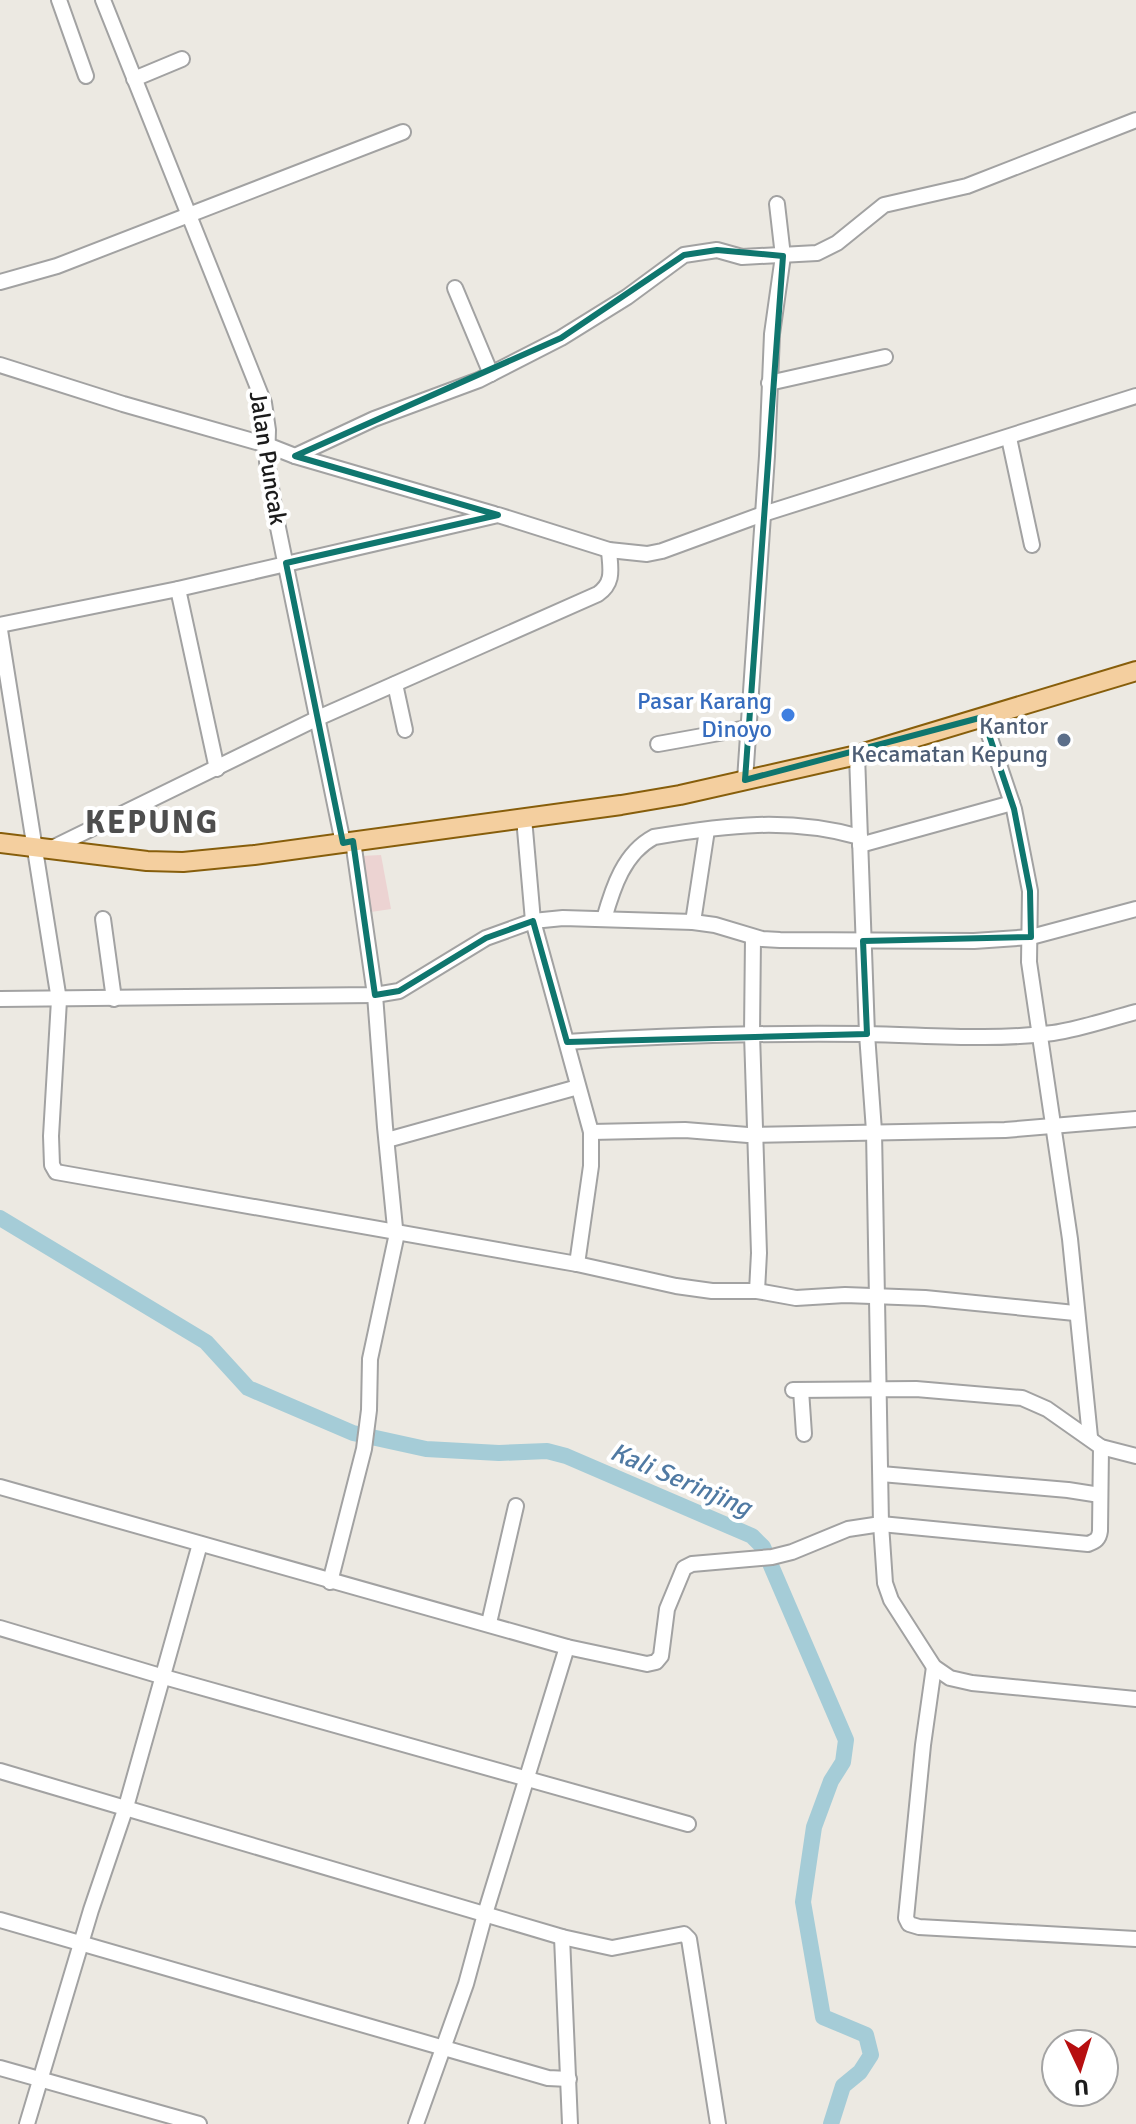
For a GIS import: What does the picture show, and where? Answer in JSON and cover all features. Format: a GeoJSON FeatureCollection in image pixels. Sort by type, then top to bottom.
{"type":"FeatureCollection","features":[{"type":"Feature","properties":{"kind":"main road"},"geometry":{"type":"LineString","coordinates":[[0,843],[147,861],[183,862],[680,795],[857,755],[1136,671]]}},
{"type":"Feature","properties":{"kind":"street"},"geometry":{"type":"LineString","coordinates":[[59,0],[86,76]]}},
{"type":"Feature","properties":{"kind":"street","name":"Jalan Puncak"},"geometry":{"type":"LineString","coordinates":[[103,0],[258,387],[266,418],[270,481],[318,718],[348,842],[374,988],[396,1239],[370,1359],[364,1449],[330,1582]]}},
{"type":"Feature","properties":{"kind":"street"},"geometry":{"type":"LineString","coordinates":[[134,79],[182,59]]}},
{"type":"Feature","properties":{"kind":"street"},"geometry":{"type":"LineString","coordinates":[[295,456],[374,419],[491,374],[561,338],[627,297],[684,255],[702,250],[717,250],[742,257],[817,253],[837,243],[884,205],[967,186],[1136,120]]}},
{"type":"Feature","properties":{"kind":"street"},"geometry":{"type":"LineString","coordinates":[[0,282],[57,266],[403,132]]}},
{"type":"Feature","properties":{"kind":"street"},"geometry":{"type":"LineString","coordinates":[[745,780],[772,334],[783,256],[777,204]]}},
{"type":"Feature","properties":{"kind":"street"},"geometry":{"type":"LineString","coordinates":[[455,288],[491,374]]}},
{"type":"Feature","properties":{"kind":"street"},"geometry":{"type":"LineString","coordinates":[[769,383],[885,357]]}},
{"type":"Feature","properties":{"kind":"street"},"geometry":{"type":"LineString","coordinates":[[0,365],[609,550],[647,554],[1136,396]]}},
{"type":"Feature","properties":{"kind":"street"},"geometry":{"type":"LineString","coordinates":[[1009,438],[1032,545]]}},
{"type":"Feature","properties":{"kind":"street"},"geometry":{"type":"LineString","coordinates":[[498,515],[0,628],[6,696],[43,848],[58,996],[51,1136],[52,1165],[56,1172],[396,1239],[577,1264],[712,1291],[796,1298],[877,1295],[973,1301],[1075,1313]]}},
{"type":"Feature","properties":{"kind":"street"},"geometry":{"type":"LineString","coordinates":[[43,848],[217,769],[318,718],[598,594],[611,580],[609,550]]}},
{"type":"Feature","properties":{"kind":"street"},"geometry":{"type":"LineString","coordinates":[[178,589],[217,769]]}},
{"type":"Feature","properties":{"kind":"street"},"geometry":{"type":"LineString","coordinates":[[395,684],[405,730]]}},
{"type":"Feature","properties":{"kind":"street"},"geometry":{"type":"LineString","coordinates":[[0,1487],[567,1647],[647,1664],[656,1662],[663,1649],[667,1609],[684,1568],[704,1562],[772,1557],[848,1529],[881,1524],[1088,1544],[1099,1538],[1096,1442],[1075,1313],[1070,1239],[1029,962],[1030,891],[1012,803],[983,717]]}},
{"type":"Feature","properties":{"kind":"street"},"geometry":{"type":"LineString","coordinates":[[658,744],[747,728]]}},
{"type":"Feature","properties":{"kind":"street"},"geometry":{"type":"LineString","coordinates":[[857,755],[867,1034],[874,1131],[881,1524],[887,1591],[934,1667],[942,1674],[959,1681],[1136,1699]]}},
{"type":"Feature","properties":{"kind":"street"},"geometry":{"type":"LineString","coordinates":[[604,919],[629,858],[641,844],[654,837],[752,824],[804,824],[860,841],[1012,803]]}},
{"type":"Feature","properties":{"kind":"street"},"geometry":{"type":"LineString","coordinates":[[524,818],[533,921],[591,1132],[591,1166],[577,1264]]}},
{"type":"Feature","properties":{"kind":"street"},"geometry":{"type":"LineString","coordinates":[[693,922],[707,830]]}},
{"type":"Feature","properties":{"kind":"street"},"geometry":{"type":"LineString","coordinates":[[0,999],[114,993],[374,988],[399,991],[486,938],[512,926],[563,918],[693,922],[715,925],[753,937],[780,940],[974,941],[1031,937],[1136,909]]}},
{"type":"Feature","properties":{"kind":"street"},"geometry":{"type":"LineString","coordinates":[[103,919],[114,993]]}},
{"type":"Feature","properties":{"kind":"street"},"geometry":{"type":"LineString","coordinates":[[753,937],[752,1034],[759,1253],[770,1294]]}},
{"type":"Feature","properties":{"kind":"street"},"geometry":{"type":"LineString","coordinates":[[567,1042],[752,1034],[962,1038],[1039,1034],[1136,1012]]}},
{"type":"Feature","properties":{"kind":"street"},"geometry":{"type":"LineString","coordinates":[[387,1140],[578,1087]]}},
{"type":"Feature","properties":{"kind":"street"},"geometry":{"type":"LineString","coordinates":[[591,1132],[631,1129],[754,1135],[1051,1127],[1136,1119]]}},
{"type":"Feature","properties":{"kind":"street"},"geometry":{"type":"LineString","coordinates":[[804,1434],[797,1390],[916,1389],[1022,1398],[1047,1409],[1096,1442],[1136,1456]]}},
{"type":"Feature","properties":{"kind":"street"},"geometry":{"type":"LineString","coordinates":[[881,1474],[1100,1495]]}},
{"type":"Feature","properties":{"kind":"street"},"geometry":{"type":"LineString","coordinates":[[489,1623],[516,1506]]}},
{"type":"Feature","properties":{"kind":"street"},"geometry":{"type":"LineString","coordinates":[[27,2124],[126,1807],[200,1544]]}},
{"type":"Feature","properties":{"kind":"street"},"geometry":{"type":"LineString","coordinates":[[0,1628],[688,1824]]}},
{"type":"Feature","properties":{"kind":"street"},"geometry":{"type":"LineString","coordinates":[[416,2124],[466,1984],[567,1647]]}},
{"type":"Feature","properties":{"kind":"street"},"geometry":{"type":"LineString","coordinates":[[934,1667],[906,1918],[909,1924],[1136,1939]]}},
{"type":"Feature","properties":{"kind":"street"},"geometry":{"type":"LineString","coordinates":[[0,1771],[562,1937],[612,1948],[635,1946],[679,1933],[687,1936],[718,2124]]}},
{"type":"Feature","properties":{"kind":"street"},"geometry":{"type":"LineString","coordinates":[[0,1920],[548,2078],[569,2079]]}},
{"type":"Feature","properties":{"kind":"street"},"geometry":{"type":"LineString","coordinates":[[562,1937],[570,2124]]}},
{"type":"Feature","properties":{"kind":"street"},"geometry":{"type":"LineString","coordinates":[[0,2068],[199,2124]]}},
{"type":"Feature","properties":{"kind":"highlighted area"},"geometry":{"type":"Polygon","coordinates":[[[717,250],[783,256],[745,780],[983,717],[1014,809],[1030,891],[1031,937],[863,941],[867,1034],[567,1042],[533,921],[486,938],[399,991],[375,995],[353,841],[343,843],[286,563],[498,515],[295,456],[561,338],[684,255],[717,250]]]}},
{"type":"Feature","properties":{"kind":"shaded area"},"geometry":{"type":"Polygon","coordinates":[[[381,855],[391,909],[371,912],[361,856],[381,855]]]}},
{"type":"Feature","properties":{"kind":"waterway","name":"Kali Serinjing"},"geometry":{"type":"LineString","coordinates":[[0,1218],[206,1342],[248,1388],[353,1433],[426,1449],[499,1453],[547,1451],[566,1456],[752,1536],[763,1547],[846,1740],[843,1762],[831,1781],[814,1827],[803,1902],[823,2017],[866,2035],[871,2055],[860,2072],[843,2086],[831,2124]]}},
{"type":"Feature","properties":{"kind":"place","name":"Pasar Karang Dinoyo"},"geometry":{"type":"Point","coordinates":[788,715]}},
{"type":"Feature","properties":{"kind":"place","name":"Kantor Kecamatan Kepung"},"geometry":{"type":"Point","coordinates":[1064,740]}},
{"type":"Feature","properties":{"kind":"district","name":"KEPUNG"},"geometry":{"type":"Point","coordinates":[152,822]}}]}
